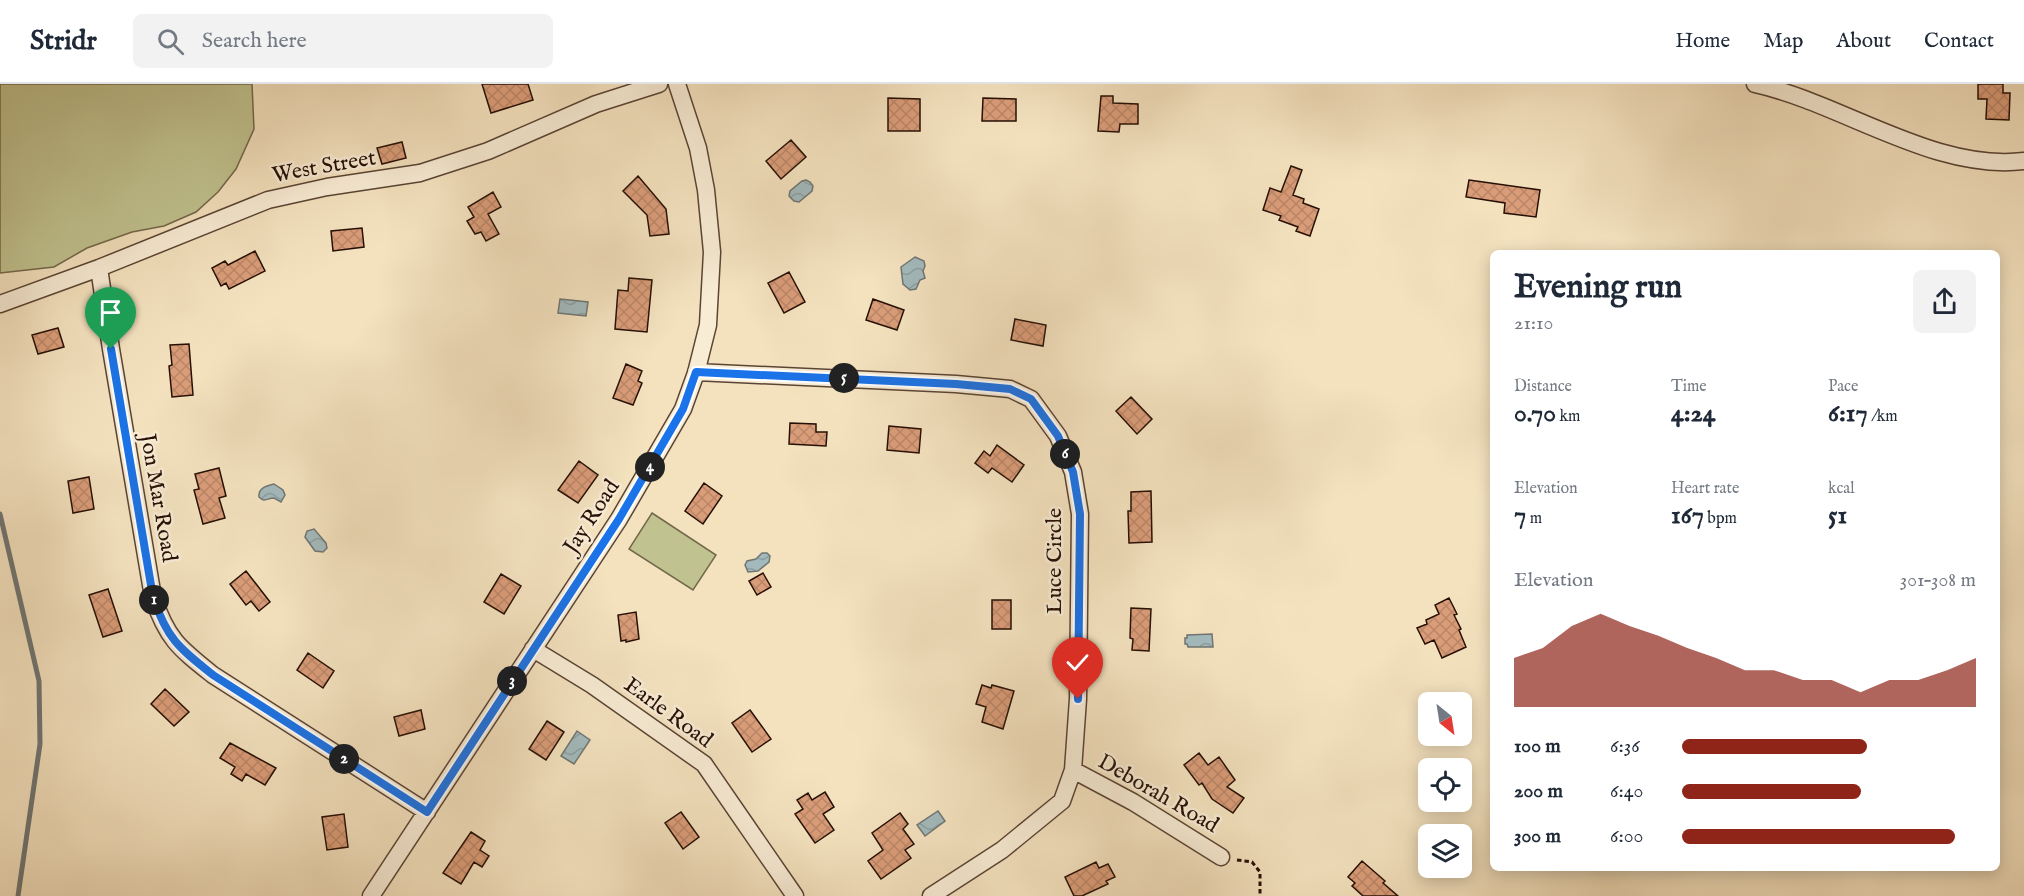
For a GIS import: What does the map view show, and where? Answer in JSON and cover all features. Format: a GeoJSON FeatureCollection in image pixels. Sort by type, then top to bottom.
{"type":"FeatureCollection","features":[{"type":"Feature","properties":{"kind":"street","name":"West Street"},"geometry":{"type":"LineString","coordinates":[[0,304],[99,268],[268,200],[327,187],[420,173],[488,151],[596,104],[659,84]]}},
{"type":"Feature","properties":{"kind":"street","name":"Jay Road"},"geometry":{"type":"LineString","coordinates":[[371,896],[641,482],[683,409],[696,372],[708,325],[712,285],[712,252],[706,190],[698,148],[677,84]]}},
{"type":"Feature","properties":{"kind":"street"},"geometry":{"type":"LineString","coordinates":[[1755,84],[1804,98],[1925,147],[1990,162],[2024,161]]}},
{"type":"Feature","properties":{"kind":"street","name":"Jon Mar Road"},"geometry":{"type":"LineString","coordinates":[[99,268],[153,597],[161,622],[185,653],[213,675],[427,812]]}},
{"type":"Feature","properties":{"kind":"street","name":"Luce Circle"},"geometry":{"type":"LineString","coordinates":[[696,372],[956,384],[1010,389],[1031,399],[1058,436],[1073,472],[1080,514],[1078,699],[1072,770],[1062,801],[1002,850],[931,896]]}},
{"type":"Feature","properties":{"kind":"street","name":"Earle Road"},"geometry":{"type":"LineString","coordinates":[[533,649],[591,685],[704,764],[795,896]]}},
{"type":"Feature","properties":{"kind":"street","name":"Deborah Road"},"geometry":{"type":"LineString","coordinates":[[1072,770],[1133,802],[1221,857]]}},
{"type":"Feature","properties":{"kind":"path"},"geometry":{"type":"LineString","coordinates":[[1221,857],[1252,862],[1260,872],[1260,896]]}},
{"type":"Feature","properties":{"kind":"green space"},"geometry":{"type":"Polygon","coordinates":[[[0,84],[252,84],[254,129],[236,169],[218,192],[196,212],[164,226],[132,232],[87,248],[54,267],[0,273],[0,84]]]}},
{"type":"Feature","properties":{"kind":"green space"},"geometry":{"type":"Polygon","coordinates":[[[652,513],[716,555],[693,590],[629,549],[652,513]]]}},
{"type":"Feature","properties":{"kind":"water"},"geometry":{"type":"Polygon","coordinates":[[[806,180],[813,186],[812,191],[799,202],[794,201],[789,196],[790,191],[806,180]]]}},
{"type":"Feature","properties":{"kind":"water"},"geometry":{"type":"Polygon","coordinates":[[[915,257],[924,261],[925,278],[920,280],[916,289],[910,290],[903,284],[901,267],[915,257]]]}},
{"type":"Feature","properties":{"kind":"water"},"geometry":{"type":"Polygon","coordinates":[[[560,299],[588,302],[586,316],[558,313],[560,299]]]}},
{"type":"Feature","properties":{"kind":"water"},"geometry":{"type":"Polygon","coordinates":[[[274,484],[283,490],[285,495],[281,502],[274,498],[265,500],[259,497],[261,489],[274,484]]]}},
{"type":"Feature","properties":{"kind":"water"},"geometry":{"type":"Polygon","coordinates":[[[314,529],[326,543],[327,548],[323,552],[315,551],[305,537],[307,531],[314,529]]]}},
{"type":"Feature","properties":{"kind":"water"},"geometry":{"type":"Polygon","coordinates":[[[762,553],[770,556],[769,562],[758,571],[748,572],[745,565],[747,561],[756,559],[762,553]]]}},
{"type":"Feature","properties":{"kind":"water"},"geometry":{"type":"Polygon","coordinates":[[[1212,634],[1213,647],[1188,647],[1185,644],[1187,635],[1212,634]]]}},
{"type":"Feature","properties":{"kind":"water"},"geometry":{"type":"Polygon","coordinates":[[[577,731],[590,740],[574,764],[561,756],[577,731]]]}},
{"type":"Feature","properties":{"kind":"water"},"geometry":{"type":"Polygon","coordinates":[[[938,811],[945,821],[925,836],[917,825],[938,811]]]}},
{"type":"Feature","properties":{"kind":"building"},"geometry":{"type":"Polygon","coordinates":[[[482,84],[528,84],[533,100],[491,113],[482,84]]]}},
{"type":"Feature","properties":{"kind":"building"},"geometry":{"type":"Polygon","coordinates":[[[1978,84],[2003,84],[2003,93],[2010,93],[2009,120],[1986,119],[1987,99],[1978,99],[1978,84]]]}},
{"type":"Feature","properties":{"kind":"building"},"geometry":{"type":"Polygon","coordinates":[[[1101,96],[1113,96],[1113,103],[1138,104],[1138,124],[1120,124],[1119,132],[1098,131],[1101,96]]]}},
{"type":"Feature","properties":{"kind":"building"},"geometry":{"type":"Polygon","coordinates":[[[888,98],[920,99],[920,131],[888,131],[888,98]]]}},
{"type":"Feature","properties":{"kind":"building"},"geometry":{"type":"Polygon","coordinates":[[[983,98],[1016,99],[1016,121],[982,121],[983,98]]]}},
{"type":"Feature","properties":{"kind":"building"},"geometry":{"type":"Polygon","coordinates":[[[791,140],[806,157],[781,179],[766,161],[791,140]]]}},
{"type":"Feature","properties":{"kind":"building"},"geometry":{"type":"Polygon","coordinates":[[[402,142],[406,158],[382,164],[377,148],[402,142]]]}},
{"type":"Feature","properties":{"kind":"building"},"geometry":{"type":"Polygon","coordinates":[[[1291,166],[1302,170],[1293,195],[1304,199],[1303,203],[1319,209],[1310,236],[1296,231],[1298,227],[1279,220],[1281,216],[1263,210],[1270,188],[1281,192],[1291,166]]]}},
{"type":"Feature","properties":{"kind":"building"},"geometry":{"type":"Polygon","coordinates":[[[638,176],[666,209],[669,234],[650,236],[647,215],[623,191],[638,176]]]}},
{"type":"Feature","properties":{"kind":"building"},"geometry":{"type":"Polygon","coordinates":[[[1469,180],[1540,190],[1536,217],[1504,213],[1505,203],[1466,197],[1469,180]]]}},
{"type":"Feature","properties":{"kind":"building"},"geometry":{"type":"Polygon","coordinates":[[[493,192],[501,207],[488,214],[499,234],[486,241],[481,232],[475,234],[467,221],[474,217],[468,207],[493,192]]]}},
{"type":"Feature","properties":{"kind":"building"},"geometry":{"type":"Polygon","coordinates":[[[362,228],[364,247],[333,251],[331,231],[362,228]]]}},
{"type":"Feature","properties":{"kind":"building"},"geometry":{"type":"Polygon","coordinates":[[[255,251],[265,271],[229,289],[226,283],[221,286],[212,268],[225,261],[228,265],[255,251]]]}},
{"type":"Feature","properties":{"kind":"building"},"geometry":{"type":"Polygon","coordinates":[[[789,272],[805,302],[784,313],[768,283],[789,272]]]}},
{"type":"Feature","properties":{"kind":"building"},"geometry":{"type":"Polygon","coordinates":[[[629,278],[652,280],[647,332],[615,329],[618,290],[628,291],[629,278]]]}},
{"type":"Feature","properties":{"kind":"building"},"geometry":{"type":"Polygon","coordinates":[[[873,299],[904,310],[897,330],[866,320],[873,299]]]}},
{"type":"Feature","properties":{"kind":"building"},"geometry":{"type":"Polygon","coordinates":[[[1015,319],[1046,325],[1043,346],[1011,340],[1015,319]]]}},
{"type":"Feature","properties":{"kind":"building"},"geometry":{"type":"Polygon","coordinates":[[[58,328],[64,347],[38,354],[32,335],[58,328]]]}},
{"type":"Feature","properties":{"kind":"building"},"geometry":{"type":"Polygon","coordinates":[[[189,344],[193,395],[172,397],[169,366],[172,365],[170,345],[189,344]]]}},
{"type":"Feature","properties":{"kind":"building"},"geometry":{"type":"Polygon","coordinates":[[[626,364],[642,371],[638,381],[642,383],[633,405],[613,398],[626,364]]]}},
{"type":"Feature","properties":{"kind":"building"},"geometry":{"type":"Polygon","coordinates":[[[1131,397],[1152,419],[1137,434],[1116,411],[1131,397]]]}},
{"type":"Feature","properties":{"kind":"building"},"geometry":{"type":"Polygon","coordinates":[[[790,423],[816,424],[816,432],[827,432],[826,446],[789,444],[790,423]]]}},
{"type":"Feature","properties":{"kind":"building"},"geometry":{"type":"Polygon","coordinates":[[[889,426],[921,429],[919,453],[887,450],[889,426]]]}},
{"type":"Feature","properties":{"kind":"building"},"geometry":{"type":"Polygon","coordinates":[[[997,445],[1024,465],[1012,482],[992,468],[988,473],[975,463],[984,451],[990,456],[997,445]]]}},
{"type":"Feature","properties":{"kind":"building"},"geometry":{"type":"Polygon","coordinates":[[[579,461],[598,475],[578,503],[558,490],[579,461]]]}},
{"type":"Feature","properties":{"kind":"building"},"geometry":{"type":"Polygon","coordinates":[[[219,468],[226,496],[219,498],[225,518],[203,524],[194,490],[199,489],[195,474],[219,468]]]}},
{"type":"Feature","properties":{"kind":"building"},"geometry":{"type":"Polygon","coordinates":[[[89,477],[94,509],[73,513],[68,481],[89,477]]]}},
{"type":"Feature","properties":{"kind":"building"},"geometry":{"type":"Polygon","coordinates":[[[704,483],[722,496],[703,524],[685,511],[704,483]]]}},
{"type":"Feature","properties":{"kind":"building"},"geometry":{"type":"Polygon","coordinates":[[[1151,491],[1152,542],[1129,543],[1128,511],[1131,511],[1131,492],[1151,491]]]}},
{"type":"Feature","properties":{"kind":"building"},"geometry":{"type":"Polygon","coordinates":[[[246,571],[270,602],[259,611],[251,601],[246,605],[230,584],[246,571]]]}},
{"type":"Feature","properties":{"kind":"building"},"geometry":{"type":"Polygon","coordinates":[[[763,573],[771,587],[757,595],[749,581],[763,573]]]}},
{"type":"Feature","properties":{"kind":"building"},"geometry":{"type":"Polygon","coordinates":[[[501,574],[521,586],[504,614],[484,602],[501,574]]]}},
{"type":"Feature","properties":{"kind":"building"},"geometry":{"type":"Polygon","coordinates":[[[108,589],[122,631],[103,637],[89,595],[108,589]]]}},
{"type":"Feature","properties":{"kind":"building"},"geometry":{"type":"Polygon","coordinates":[[[1449,598],[1457,614],[1454,615],[1466,647],[1442,658],[1434,640],[1425,644],[1417,628],[1427,624],[1426,620],[1439,614],[1435,605],[1449,598]]]}},
{"type":"Feature","properties":{"kind":"building"},"geometry":{"type":"Polygon","coordinates":[[[992,600],[1011,600],[1011,629],[992,629],[992,600]]]}},
{"type":"Feature","properties":{"kind":"building"},"geometry":{"type":"Polygon","coordinates":[[[1131,608],[1151,609],[1149,651],[1132,650],[1131,608]]]}},
{"type":"Feature","properties":{"kind":"building"},"geometry":{"type":"Polygon","coordinates":[[[636,612],[639,639],[621,641],[618,615],[636,612]]]}},
{"type":"Feature","properties":{"kind":"building"},"geometry":{"type":"Polygon","coordinates":[[[308,653],[334,671],[323,688],[297,670],[308,653]]]}},
{"type":"Feature","properties":{"kind":"building"},"geometry":{"type":"Polygon","coordinates":[[[982,685],[991,688],[992,685],[1014,691],[1003,729],[982,722],[986,707],[976,704],[982,685]]]}},
{"type":"Feature","properties":{"kind":"building"},"geometry":{"type":"Polygon","coordinates":[[[165,689],[189,712],[174,726],[151,704],[165,689]]]}},
{"type":"Feature","properties":{"kind":"building"},"geometry":{"type":"Polygon","coordinates":[[[421,710],[425,729],[399,736],[394,717],[421,710]]]}},
{"type":"Feature","properties":{"kind":"building"},"geometry":{"type":"Polygon","coordinates":[[[750,710],[771,739],[752,752],[732,723],[750,710]]]}},
{"type":"Feature","properties":{"kind":"building"},"geometry":{"type":"Polygon","coordinates":[[[547,721],[564,732],[546,760],[529,749],[547,721]]]}},
{"type":"Feature","properties":{"kind":"building"},"geometry":{"type":"Polygon","coordinates":[[[230,743],[276,768],[265,785],[246,774],[242,781],[231,774],[235,767],[220,758],[230,743]]]}},
{"type":"Feature","properties":{"kind":"building"},"geometry":{"type":"Polygon","coordinates":[[[1199,753],[1208,765],[1219,757],[1235,780],[1227,787],[1244,798],[1233,813],[1212,799],[1202,783],[1199,785],[1184,765],[1199,753]]]}},
{"type":"Feature","properties":{"kind":"building"},"geometry":{"type":"Polygon","coordinates":[[[825,792],[834,807],[823,814],[834,830],[815,843],[795,814],[803,809],[797,800],[808,793],[812,800],[825,792]]]}},
{"type":"Feature","properties":{"kind":"building"},"geometry":{"type":"Polygon","coordinates":[[[681,812],[699,837],[683,849],[665,823],[681,812]]]}},
{"type":"Feature","properties":{"kind":"building"},"geometry":{"type":"Polygon","coordinates":[[[900,813],[908,824],[903,829],[914,844],[905,850],[911,858],[881,879],[868,861],[883,850],[872,833],[900,813]]]}},
{"type":"Feature","properties":{"kind":"building"},"geometry":{"type":"Polygon","coordinates":[[[344,814],[348,847],[327,850],[322,817],[344,814]]]}},
{"type":"Feature","properties":{"kind":"building"},"geometry":{"type":"Polygon","coordinates":[[[471,832],[485,841],[480,850],[489,856],[482,867],[474,862],[461,884],[443,873],[471,832]]]}},
{"type":"Feature","properties":{"kind":"building"},"geometry":{"type":"Polygon","coordinates":[[[1362,861],[1398,896],[1363,896],[1352,886],[1355,883],[1348,877],[1362,861]]]}},
{"type":"Feature","properties":{"kind":"building"},"geometry":{"type":"Polygon","coordinates":[[[1096,862],[1099,868],[1108,864],[1115,877],[1106,881],[1108,884],[1082,896],[1074,896],[1065,877],[1096,862]]]}},
{"type":"Feature","properties":{"kind":"waterway"},"geometry":{"type":"LineString","coordinates":[[0,514],[39,681],[40,744],[18,896]]}},
{"type":"Feature","properties":{"kind":"route"},"geometry":{"type":"LineString","coordinates":[[111,349],[153,597],[161,622],[185,653],[213,675],[427,812],[619,519],[683,409],[696,372],[956,384],[1010,389],[1031,399],[1058,436],[1073,472],[1080,514],[1078,699]]}}]}
